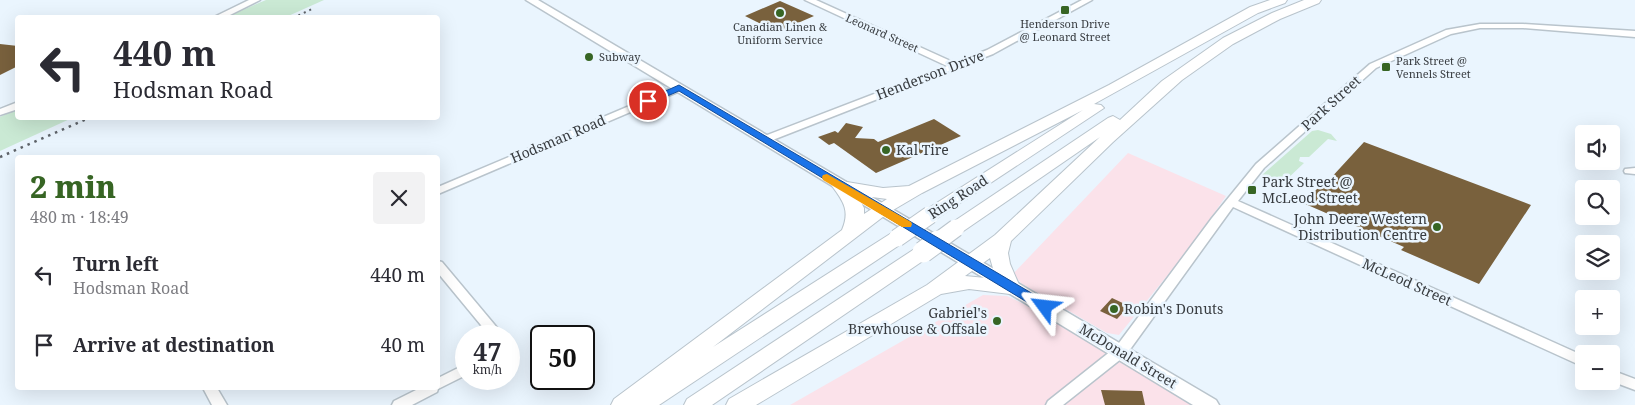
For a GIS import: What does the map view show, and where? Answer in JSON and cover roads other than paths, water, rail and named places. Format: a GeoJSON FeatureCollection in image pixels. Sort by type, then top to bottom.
{"type":"FeatureCollection","features":[{"type":"Feature","properties":{"kind":"highway","name":"Ring Road"},"geometry":{"type":"LineString","coordinates":[[641,405],[1193,44],[1254,10],[1281,0]]}},
{"type":"Feature","properties":{"kind":"highway","name":"Ring Road"},"geometry":{"type":"LineString","coordinates":[[695,405],[923,252],[1228,41],[1276,16],[1315,0]]}},
{"type":"Feature","properties":{"kind":"highway"},"geometry":{"type":"LineString","coordinates":[[622,405],[882,209],[916,189],[1114,88],[1193,44]]}},
{"type":"Feature","properties":{"kind":"highway"},"geometry":{"type":"LineString","coordinates":[[737,405],[934,290],[971,263],[1002,239],[1107,138],[1176,78]]}},
{"type":"Feature","properties":{"kind":"highway"},"geometry":{"type":"LineString","coordinates":[[841,186],[864,192],[888,194],[916,189]]}},
{"type":"Feature","properties":{"kind":"highway"},"geometry":{"type":"LineString","coordinates":[[841,186],[853,202],[856,210],[857,219],[850,232]]}},
{"type":"Feature","properties":{"kind":"highway"},"geometry":{"type":"LineString","coordinates":[[934,290],[969,282],[1010,287],[999,261],[998,252],[1002,239]]}},
{"type":"Feature","properties":{"kind":"main road","name":"McDonald Street"},"geometry":{"type":"LineString","coordinates":[[531,0],[1210,405]]}},
{"type":"Feature","properties":{"kind":"street"},"geometry":{"type":"LineString","coordinates":[[223,15],[256,0]]}},
{"type":"Feature","properties":{"kind":"street","name":"Leonard Street"},"geometry":{"type":"LineString","coordinates":[[809,0],[955,66]]}},
{"type":"Feature","properties":{"kind":"street","name":"Henderson Drive"},"geometry":{"type":"LineString","coordinates":[[766,139],[990,52],[1088,0]]}},
{"type":"Feature","properties":{"kind":"street","name":"Park Street"},"geometry":{"type":"LineString","coordinates":[[1053,405],[1121,351],[1230,202],[1260,166],[1366,72],[1381,62],[1448,32],[1464,28],[1498,25],[1635,34]]}},
{"type":"Feature","properties":{"kind":"street","name":"Hodsman Road"},"geometry":{"type":"LineString","coordinates":[[440,190],[679,88]]}},
{"type":"Feature","properties":{"kind":"street"},"geometry":{"type":"LineString","coordinates":[[0,112],[15,106]]}},
{"type":"Feature","properties":{"kind":"street","name":"McLeod Street"},"geometry":{"type":"LineString","coordinates":[[1230,202],[1575,358]]}},
{"type":"Feature","properties":{"kind":"street"},"geometry":{"type":"LineString","coordinates":[[440,268],[488,325]]}},
{"type":"Feature","properties":{"kind":"street"},"geometry":{"type":"LineString","coordinates":[[440,383],[455,375]]}},
{"type":"Feature","properties":{"kind":"street"},"geometry":{"type":"LineString","coordinates":[[1620,379],[1635,385]]}},
{"type":"Feature","properties":{"kind":"street"},"geometry":{"type":"LineString","coordinates":[[211,390],[220,405]]}},
{"type":"Feature","properties":{"kind":"street"},"geometry":{"type":"LineString","coordinates":[[399,405],[428,390]]}},
{"type":"Feature","properties":{"kind":"railway"},"geometry":{"type":"LineString","coordinates":[[299,15],[312,9]]}},
{"type":"Feature","properties":{"kind":"railway"},"geometry":{"type":"LineString","coordinates":[[0,157],[84,120]]}},
{"type":"Feature","properties":{"kind":"place","name":"Henderson Drive @ Leonard Street"},"geometry":{"type":"Point","coordinates":[1065,10]}},
{"type":"Feature","properties":{"kind":"place","name":"Canadian Linen & Uniform Service"},"geometry":{"type":"Point","coordinates":[780,13]}},
{"type":"Feature","properties":{"kind":"place","name":"Subway"},"geometry":{"type":"Point","coordinates":[589,57]}},
{"type":"Feature","properties":{"kind":"place","name":"Park Street @ Vennels Street"},"geometry":{"type":"Point","coordinates":[1386,67]}},
{"type":"Feature","properties":{"kind":"place","name":"Kal Tire"},"geometry":{"type":"Point","coordinates":[886,150]}},
{"type":"Feature","properties":{"kind":"place","name":"Park Street @ McLeod Street"},"geometry":{"type":"Point","coordinates":[1252,190]}},
{"type":"Feature","properties":{"kind":"place","name":"John Deere Western Distribution Centre"},"geometry":{"type":"Point","coordinates":[1437,227]}},
{"type":"Feature","properties":{"kind":"place","name":"Robin's Donuts"},"geometry":{"type":"Point","coordinates":[1114,309]}},
{"type":"Feature","properties":{"kind":"place","name":"Gabriel's Brewhouse & Offsale"},"geometry":{"type":"Point","coordinates":[997,321]}}]}
